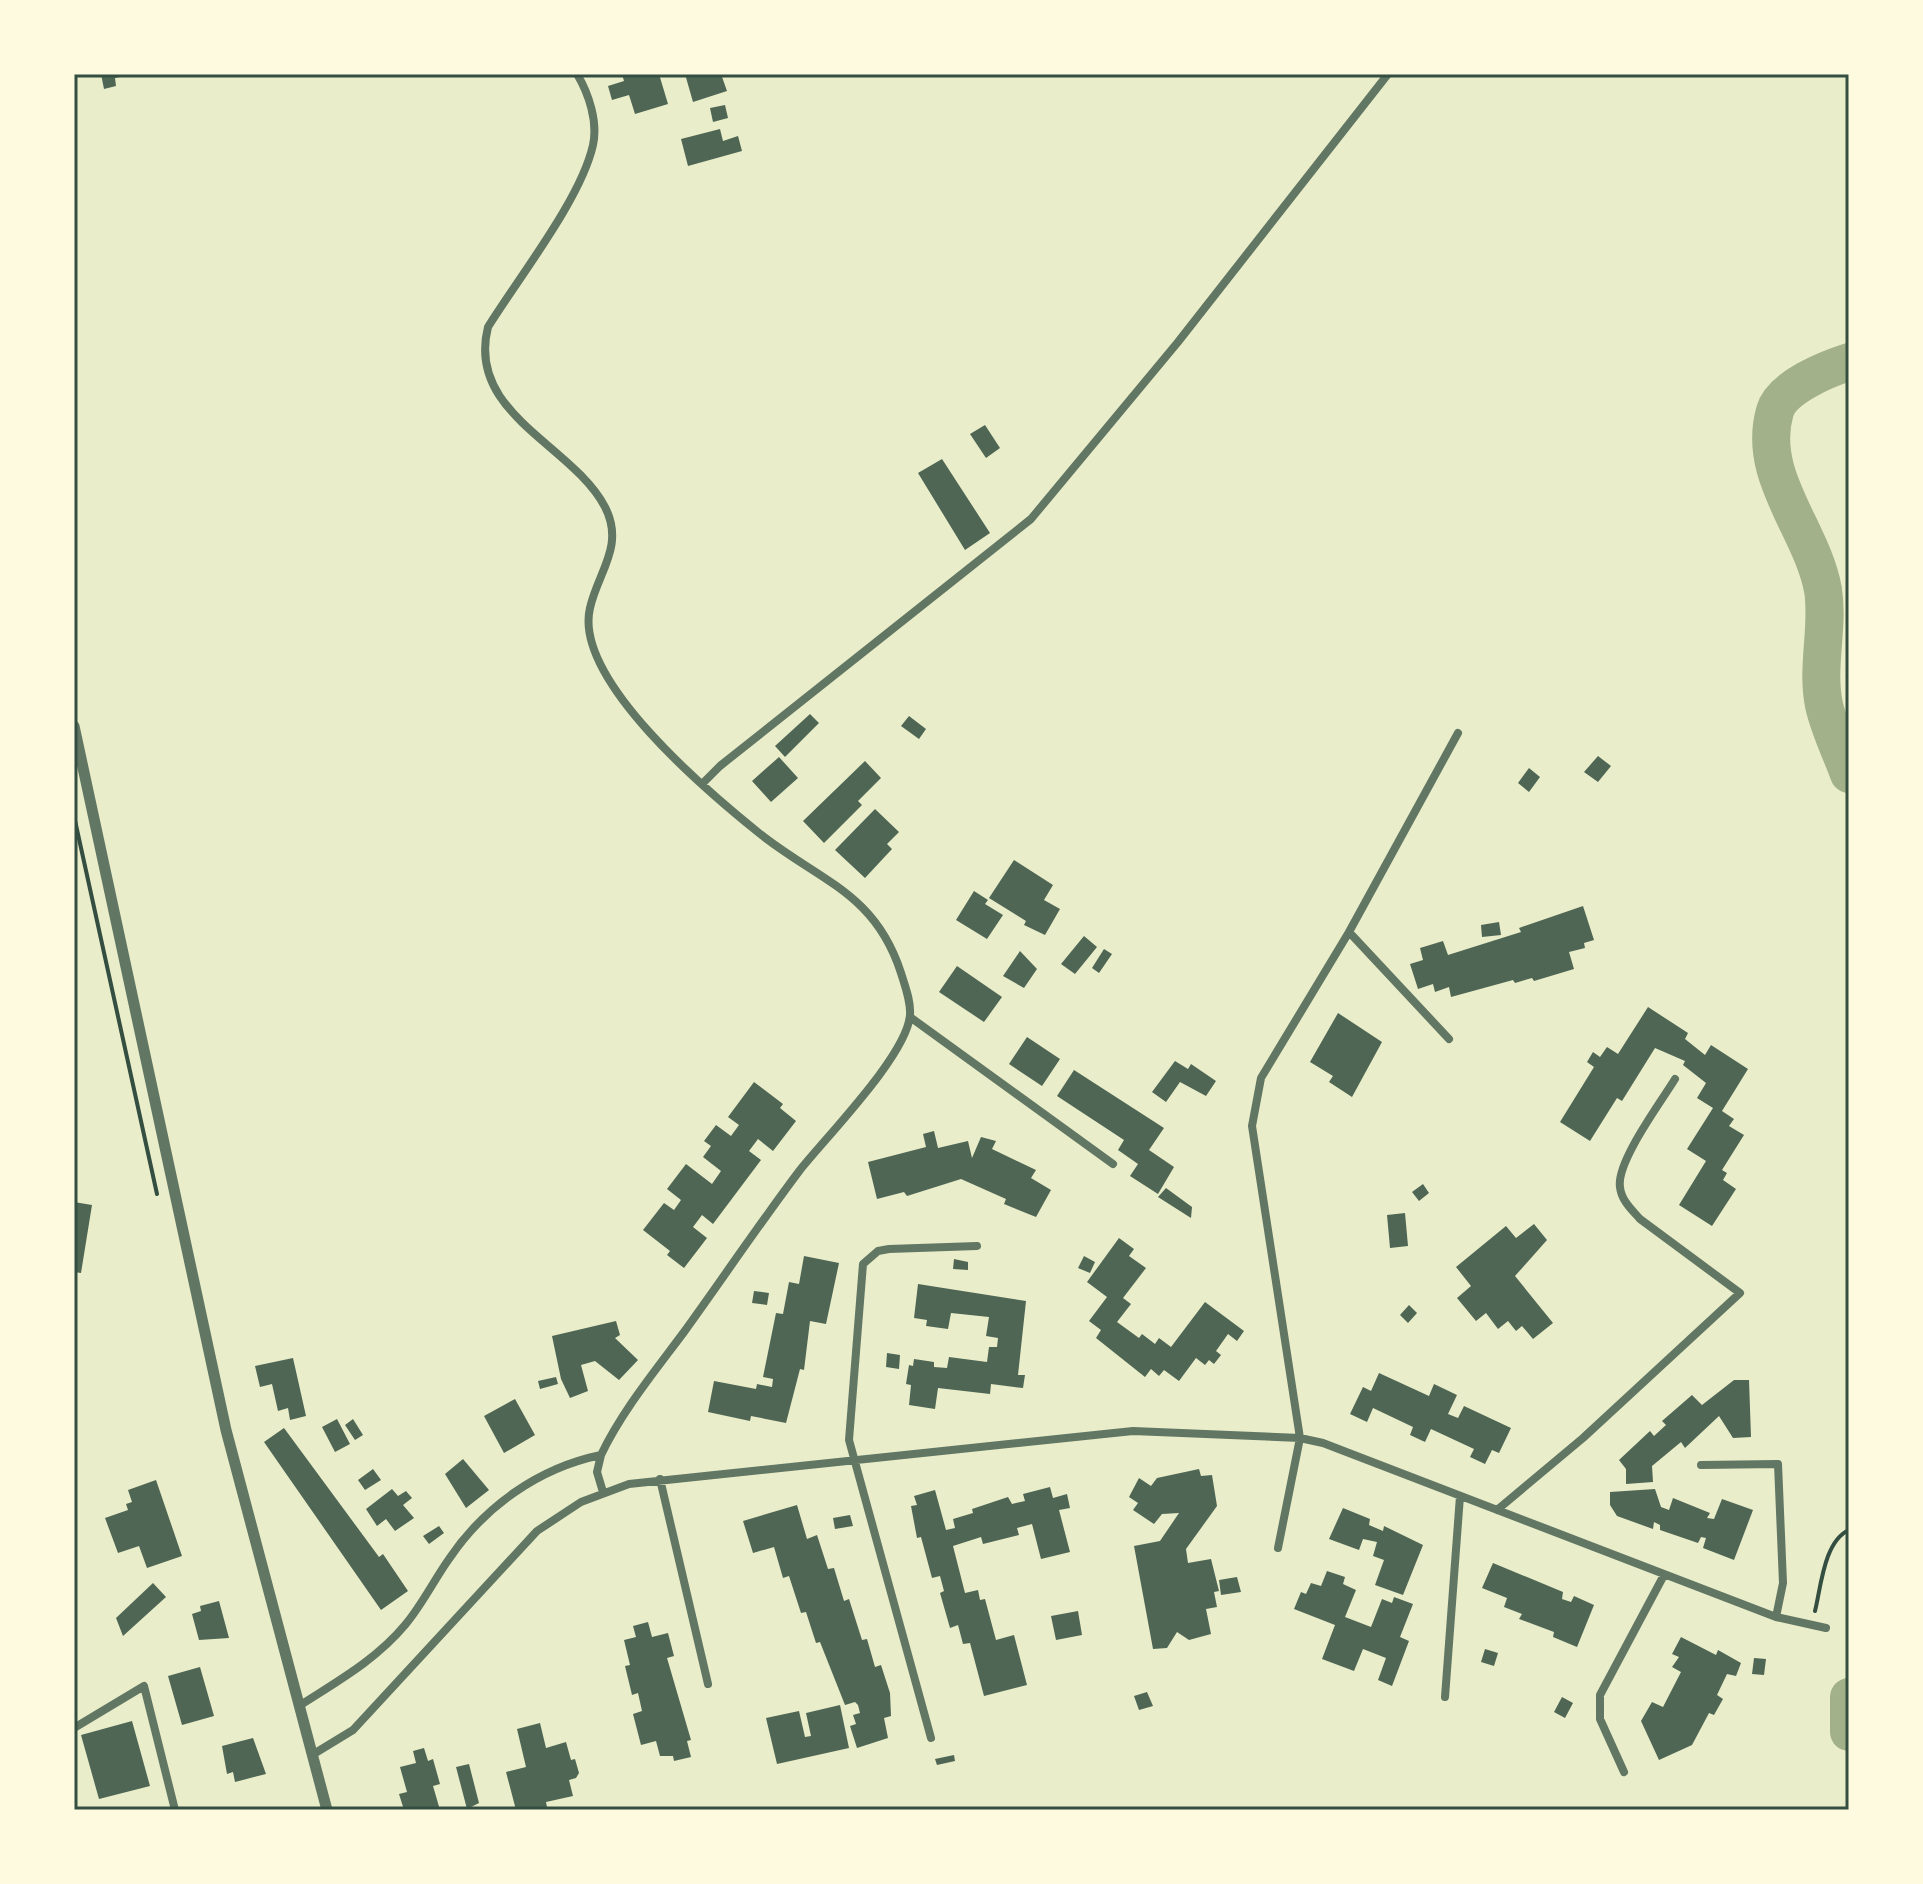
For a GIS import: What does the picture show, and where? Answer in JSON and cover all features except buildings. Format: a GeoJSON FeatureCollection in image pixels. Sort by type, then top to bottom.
{"type":"FeatureCollection","features":[{"type":"Feature","properties":{"kind":"street"},"geometry":{"type":"LineString","coordinates":[[577,74],[588,98],[594,142],[578,187],[488,327],[484,345],[485,362],[498,394],[594,490],[606,509],[614,544],[590,607],[588,628],[593,650],[604,672],[643,725],[702,784],[771,843],[855,899],[874,917],[897,961],[908,995],[910,1017],[889,1061],[799,1171],[639,1393],[601,1455],[597,1472],[603,1492]]}},
{"type":"Feature","properties":{"kind":"street"},"geometry":{"type":"LineString","coordinates":[[702,784],[1031,519],[1216,294],[1388,74]]}},
{"type":"Feature","properties":{"kind":"street"},"geometry":{"type":"LineString","coordinates":[[74,726],[226,1430],[327,1810]]}},
{"type":"Feature","properties":{"kind":"street"},"geometry":{"type":"LineString","coordinates":[[1278,1548],[1300,1438],[1252,1126],[1254,1103],[1261,1078],[1349,932],[1458,733]]}},
{"type":"Feature","properties":{"kind":"street"},"geometry":{"type":"LineString","coordinates":[[1349,932],[1449,1039]]}},
{"type":"Feature","properties":{"kind":"street"},"geometry":{"type":"LineString","coordinates":[[910,1017],[1113,1164]]}},
{"type":"Feature","properties":{"kind":"street"},"geometry":{"type":"LineString","coordinates":[[1497,1510],[1583,1438],[1740,1293],[1640,1219],[1627,1204],[1620,1189],[1625,1164],[1675,1079]]}},
{"type":"Feature","properties":{"kind":"street"},"geometry":{"type":"LineString","coordinates":[[931,1738],[849,1440],[863,1264],[878,1251],[889,1249],[977,1246]]}},
{"type":"Feature","properties":{"kind":"street"},"geometry":{"type":"LineString","coordinates":[[312,1755],[353,1730],[521,1545],[558,1515],[603,1492],[660,1479],[1133,1431],[1300,1438],[1776,1617],[1826,1628]]}},
{"type":"Feature","properties":{"kind":"street"},"geometry":{"type":"LineString","coordinates":[[299,1706],[366,1662],[405,1625],[451,1555],[495,1504],[561,1466],[601,1455]]}},
{"type":"Feature","properties":{"kind":"street"},"geometry":{"type":"LineString","coordinates":[[1701,1465],[1778,1464],[1783,1583],[1776,1617]]}},
{"type":"Feature","properties":{"kind":"street"},"geometry":{"type":"LineString","coordinates":[[660,1479],[708,1684]]}},
{"type":"Feature","properties":{"kind":"street"},"geometry":{"type":"LineString","coordinates":[[1445,1697],[1460,1496]]}},
{"type":"Feature","properties":{"kind":"street"},"geometry":{"type":"LineString","coordinates":[[1624,1772],[1600,1719],[1600,1695],[1664,1575]]}},
{"type":"Feature","properties":{"kind":"street"},"geometry":{"type":"LineString","coordinates":[[74,1728],[144,1686],[175,1810]]}},
{"type":"Feature","properties":{"kind":"path"},"geometry":{"type":"LineString","coordinates":[[1811,1625],[1832,1546],[1840,1534],[1849,1530]]}},
{"type":"Feature","properties":{"kind":"waterway"},"geometry":{"type":"LineString","coordinates":[[1849,362],[1818,374],[1786,394],[1775,411],[1771,435],[1779,480],[1817,567],[1823,590],[1822,691],[1829,722],[1849,774]]}},
{"type":"Feature","properties":{"kind":"waterway"},"geometry":{"type":"LineString","coordinates":[[1849,1697],[1849,1732]]}}]}
